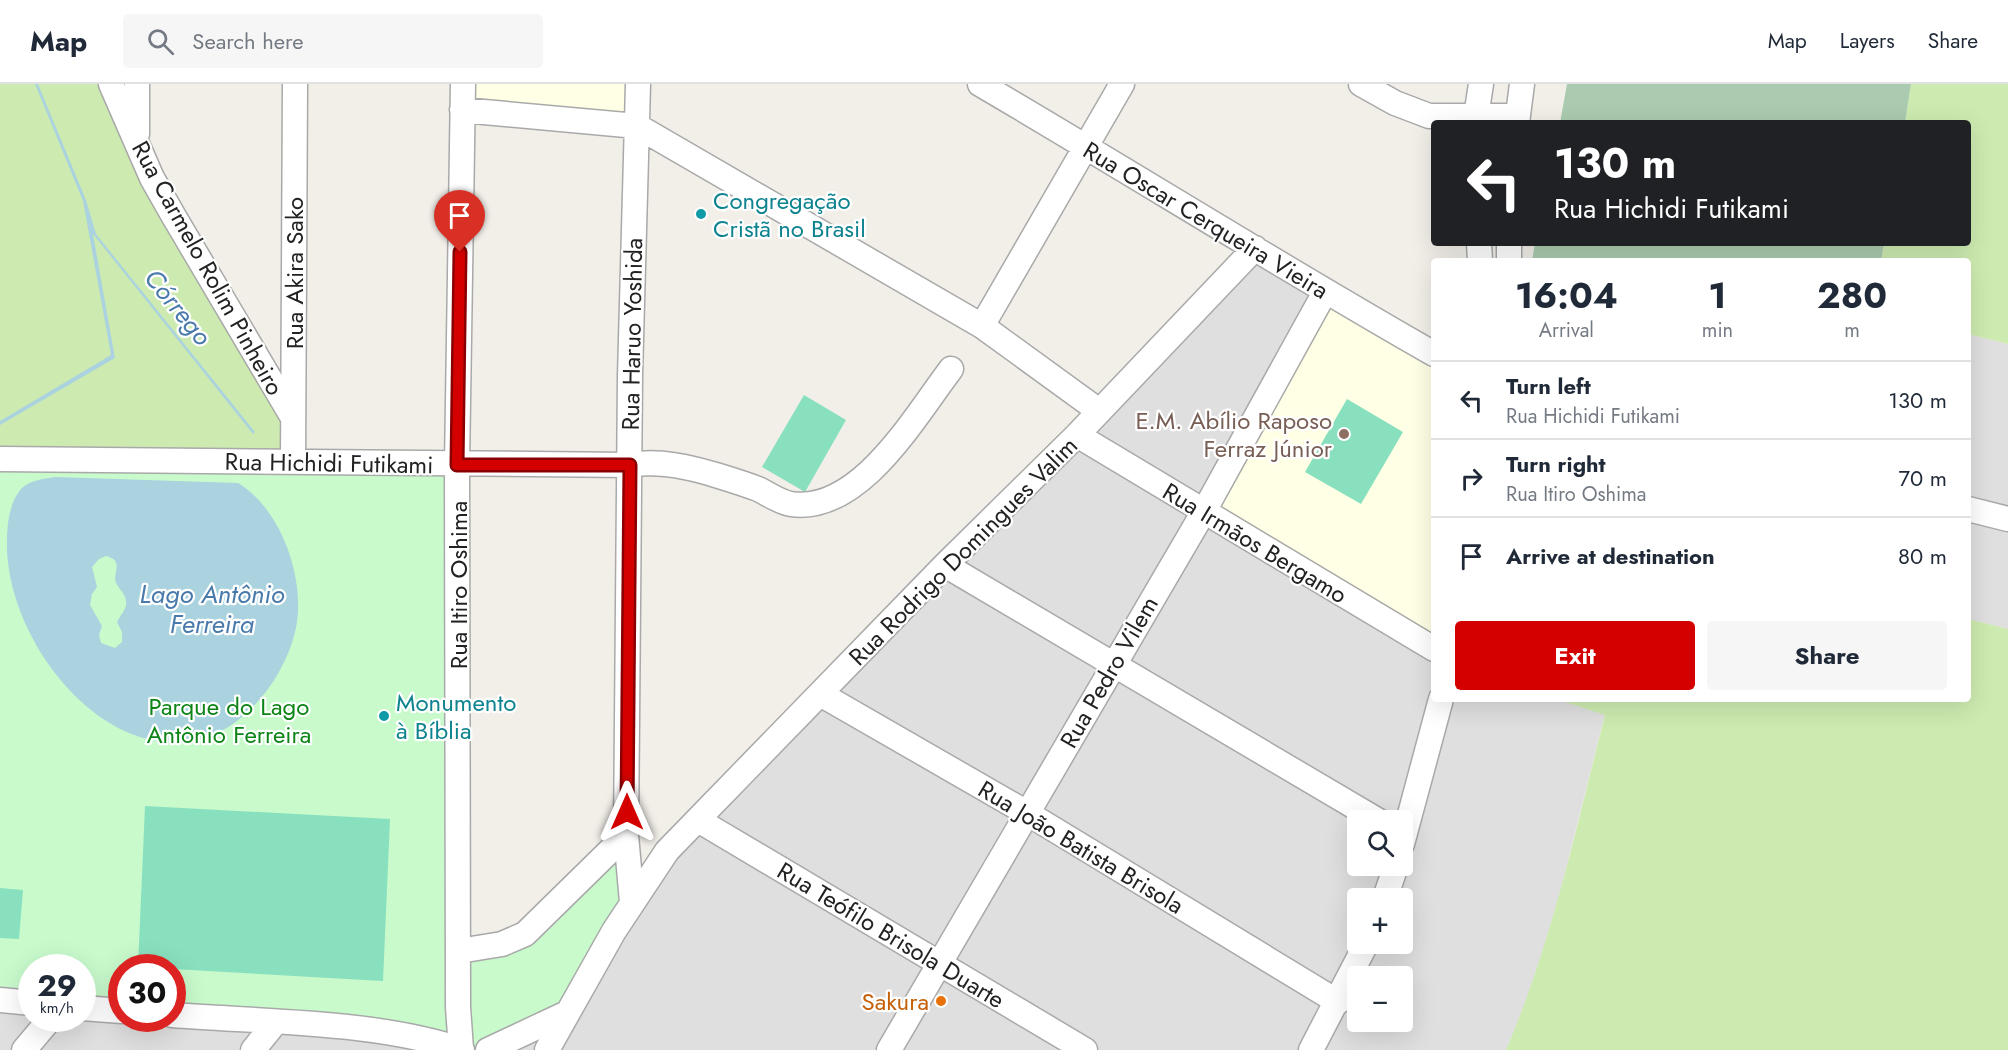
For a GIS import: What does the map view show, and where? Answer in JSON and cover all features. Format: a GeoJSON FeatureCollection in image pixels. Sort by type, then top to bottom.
{"type":"FeatureCollection","features":[{"type":"Feature","properties":{"kind":"street","name":"Rua Carmelo Rolim Pinheiro"},"geometry":{"type":"LineString","coordinates":[[111,84],[173,215],[293,418]]}},
{"type":"Feature","properties":{"kind":"street"},"geometry":{"type":"LineString","coordinates":[[137,84],[138,145]]}},
{"type":"Feature","properties":{"kind":"street","name":"Rua Akira Sako"},"geometry":{"type":"LineString","coordinates":[[293,462],[295,84]]}},
{"type":"Feature","properties":{"kind":"street","name":"Rua Itiro Oshima"},"geometry":{"type":"LineString","coordinates":[[462,1050],[459,951],[457,465],[463,84]]}},
{"type":"Feature","properties":{"kind":"street","name":"Rua Haruo Yoshida"},"geometry":{"type":"LineString","coordinates":[[632,902],[626,835],[630,465],[638,84]]}},
{"type":"Feature","properties":{"kind":"street","name":"Rua Oscar Cerqueira Vieira"},"geometry":{"type":"LineString","coordinates":[[980,84],[1325,292],[1431,352]]}},
{"type":"Feature","properties":{"kind":"street"},"geometry":{"type":"LineString","coordinates":[[982,326],[1122,84]]}},
{"type":"Feature","properties":{"kind":"street"},"geometry":{"type":"LineString","coordinates":[[1361,84],[1395,103],[1429,116],[1475,120],[1517,120],[1522,84]]}},
{"type":"Feature","properties":{"kind":"street"},"geometry":{"type":"LineString","coordinates":[[1475,120],[1481,84]]}},
{"type":"Feature","properties":{"kind":"street"},"geometry":{"type":"LineString","coordinates":[[462,110],[637,126],[982,326],[1099,411]]}},
{"type":"Feature","properties":{"kind":"street","name":"Rua Rodrigo Domingues Valim"},"geometry":{"type":"LineString","coordinates":[[547,1050],[632,902],[667,851],[822,695],[945,565],[1077,435],[1255,248]]}},
{"type":"Feature","properties":{"kind":"street","name":"Rua Pedro Vilem"},"geometry":{"type":"LineString","coordinates":[[890,1050],[1113,663],[1203,513],[1325,292]]}},
{"type":"Feature","properties":{"kind":"street","name":"Rua Hichidi Futikami"},"geometry":{"type":"LineString","coordinates":[[0,459],[457,465],[665,463],[713,474],[747,485],[789,504],[807,505],[826,501],[846,490],[885,456],[951,369]]}},
{"type":"Feature","properties":{"kind":"street","name":"Rua Irmãos Bergamo"},"geometry":{"type":"LineString","coordinates":[[1077,435],[1203,513],[1431,647]]}},
{"type":"Feature","properties":{"kind":"street"},"geometry":{"type":"LineString","coordinates":[[1971,510],[2008,519]]}},
{"type":"Feature","properties":{"kind":"street"},"geometry":{"type":"LineString","coordinates":[[945,565],[1360,810]]}},
{"type":"Feature","properties":{"kind":"street","name":"Rua João Batista Brisola"},"geometry":{"type":"LineString","coordinates":[[822,695],[1027,813],[1338,1002]]}},
{"type":"Feature","properties":{"kind":"street"},"geometry":{"type":"LineString","coordinates":[[1411,810],[1440,702]]}},
{"type":"Feature","properties":{"kind":"street","name":"Rua Teófilo Brisola Duarte"},"geometry":{"type":"LineString","coordinates":[[698,820],[1085,1050]]}},
{"type":"Feature","properties":{"kind":"street"},"geometry":{"type":"LineString","coordinates":[[459,951],[501,944],[525,934],[626,835]]}},
{"type":"Feature","properties":{"kind":"street"},"geometry":{"type":"LineString","coordinates":[[1311,1050],[1361,954]]}},
{"type":"Feature","properties":{"kind":"street"},"geometry":{"type":"LineString","coordinates":[[0,1000],[18,1002]]}},
{"type":"Feature","properties":{"kind":"street"},"geometry":{"type":"LineString","coordinates":[[489,1050],[567,1013]]}},
{"type":"Feature","properties":{"kind":"street"},"geometry":{"type":"LineString","coordinates":[[186,1016],[384,1032],[462,1050]]}},
{"type":"Feature","properties":{"kind":"street"},"geometry":{"type":"LineString","coordinates":[[253,1050],[275,1023]]}},
{"type":"Feature","properties":{"kind":"street"},"geometry":{"type":"LineString","coordinates":[[24,1050],[39,1032]]}},
{"type":"Feature","properties":{"kind":"shaded area"},"geometry":{"type":"Polygon","coordinates":[[[466,84],[638,84],[637,126],[465,106],[466,84]]]}},
{"type":"Feature","properties":{"kind":"shaded area"},"geometry":{"type":"Polygon","coordinates":[[[1567,84],[1911,84],[1905,120],[1561,120],[1567,84]]]}},
{"type":"Feature","properties":{"kind":"shaded area"},"geometry":{"type":"Polygon","coordinates":[[[1534,246],[1884,246],[1882,258],[1532,258],[1534,246]]]}},
{"type":"Feature","properties":{"kind":"shaded area"},"geometry":{"type":"Polygon","coordinates":[[[1255,254],[1431,350],[1431,702],[1566,702],[1605,714],[1558,900],[1529,997],[1506,1050],[486,1050],[633,904],[1255,254]]]}},
{"type":"Feature","properties":{"kind":"shaded area","name":"E.M. Abílio Raposo Ferraz Júnior"},"geometry":{"type":"Polygon","coordinates":[[[1327,300],[1431,357],[1431,641],[1213,509],[1327,300]]]}},
{"type":"Feature","properties":{"kind":"shaded area"},"geometry":{"type":"Polygon","coordinates":[[[1971,335],[2008,344],[2008,629],[1971,620],[1971,335]]]}},
{"type":"Feature","properties":{"kind":"shaded area"},"geometry":{"type":"Polygon","coordinates":[[[0,1003],[18,1005],[18,1032],[96,1032],[96,1018],[108,1019],[108,1032],[186,1032],[186,1021],[453,1050],[0,1050],[0,1003]]]}},
{"type":"Feature","properties":{"kind":"green space"},"geometry":{"type":"Polygon","coordinates":[[[0,84],[111,84],[293,418],[293,462],[0,460],[0,84]]]}},
{"type":"Feature","properties":{"kind":"green space"},"geometry":{"type":"Polygon","coordinates":[[[1911,84],[2008,84],[2008,344],[1971,335],[1971,258],[1882,258],[1884,246],[1971,246],[1971,120],[1905,120],[1911,84]]]}},
{"type":"Feature","properties":{"kind":"green space"},"geometry":{"type":"Polygon","coordinates":[[[804,395],[846,420],[805,492],[762,467],[804,395]]]}},
{"type":"Feature","properties":{"kind":"green space"},"geometry":{"type":"Polygon","coordinates":[[[1347,399],[1403,432],[1361,504],[1305,472],[1347,399]]]}},
{"type":"Feature","properties":{"kind":"green space","name":"Parque do Lago Antônio Ferreira"},"geometry":{"type":"Polygon","coordinates":[[[0,461],[457,471],[461,1049],[186,1017],[186,954],[108,954],[108,1010],[96,1009],[96,954],[18,954],[18,1002],[0,1000],[0,461]]]}},
{"type":"Feature","properties":{"kind":"green space"},"geometry":{"type":"Polygon","coordinates":[[[1971,620],[2008,629],[2008,1050],[1506,1050],[1550,927],[1605,715],[1565,702],[1971,702],[1971,620]]]}},
{"type":"Feature","properties":{"kind":"green space"},"geometry":{"type":"Polygon","coordinates":[[[145,806],[390,819],[383,981],[186,970],[186,954],[139,954],[145,806]]]}},
{"type":"Feature","properties":{"kind":"green space"},"geometry":{"type":"Polygon","coordinates":[[[625,841],[632,902],[570,1006],[484,1050],[465,1050],[462,950],[494,947],[625,841]]]}},
{"type":"Feature","properties":{"kind":"green space"},"geometry":{"type":"Polygon","coordinates":[[[0,888],[23,890],[19,939],[0,938],[0,888]]]}},
{"type":"Feature","properties":{"kind":"water"},"geometry":{"type":"Polygon","coordinates":[[[35,84],[38,84],[86,200],[96,234],[255,432],[253,434],[93,234],[115,358],[0,425],[0,421],[111,355],[83,201],[35,84]]]}},
{"type":"Feature","properties":{"kind":"water","name":"Lago Antônio Ferreira"},"geometry":{"type":"Polygon","coordinates":[[[55,477],[238,483],[253,494],[266,509],[286,544],[292,564],[297,584],[297,622],[292,644],[283,665],[255,705],[237,721],[218,733],[196,741],[174,743],[140,737],[109,723],[80,701],[55,673],[34,641],[19,608],[10,573],[7,540],[10,513],[17,494],[28,484],[55,477]],[[106,556],[99,559],[92,567],[97,587],[92,594],[90,605],[102,626],[99,635],[101,643],[115,648],[122,642],[122,632],[117,622],[125,609],[126,601],[116,583],[116,564],[112,558],[106,556]]]}},
{"type":"Feature","properties":{"kind":"place","name":"Congregação Cristã no Brasil"},"geometry":{"type":"Point","coordinates":[701,214]}},
{"type":"Feature","properties":{"kind":"place","name":"E.M. Abílio Raposo Ferraz Júnior"},"geometry":{"type":"Point","coordinates":[1344,434]}},
{"type":"Feature","properties":{"kind":"place","name":"Monumento à Bíblia"},"geometry":{"type":"Point","coordinates":[384,716]}},
{"type":"Feature","properties":{"kind":"place","name":"Sakura"},"geometry":{"type":"Point","coordinates":[941,1001]}},
{"type":"Feature","properties":{"kind":"route"},"geometry":{"type":"LineString","coordinates":[[460,252],[457,465],[630,465],[627,812]]}},
{"type":"Feature","properties":{"kind":"water label","name":"Córrego"},"geometry":{"type":"Point","coordinates":[178,307]}}]}
